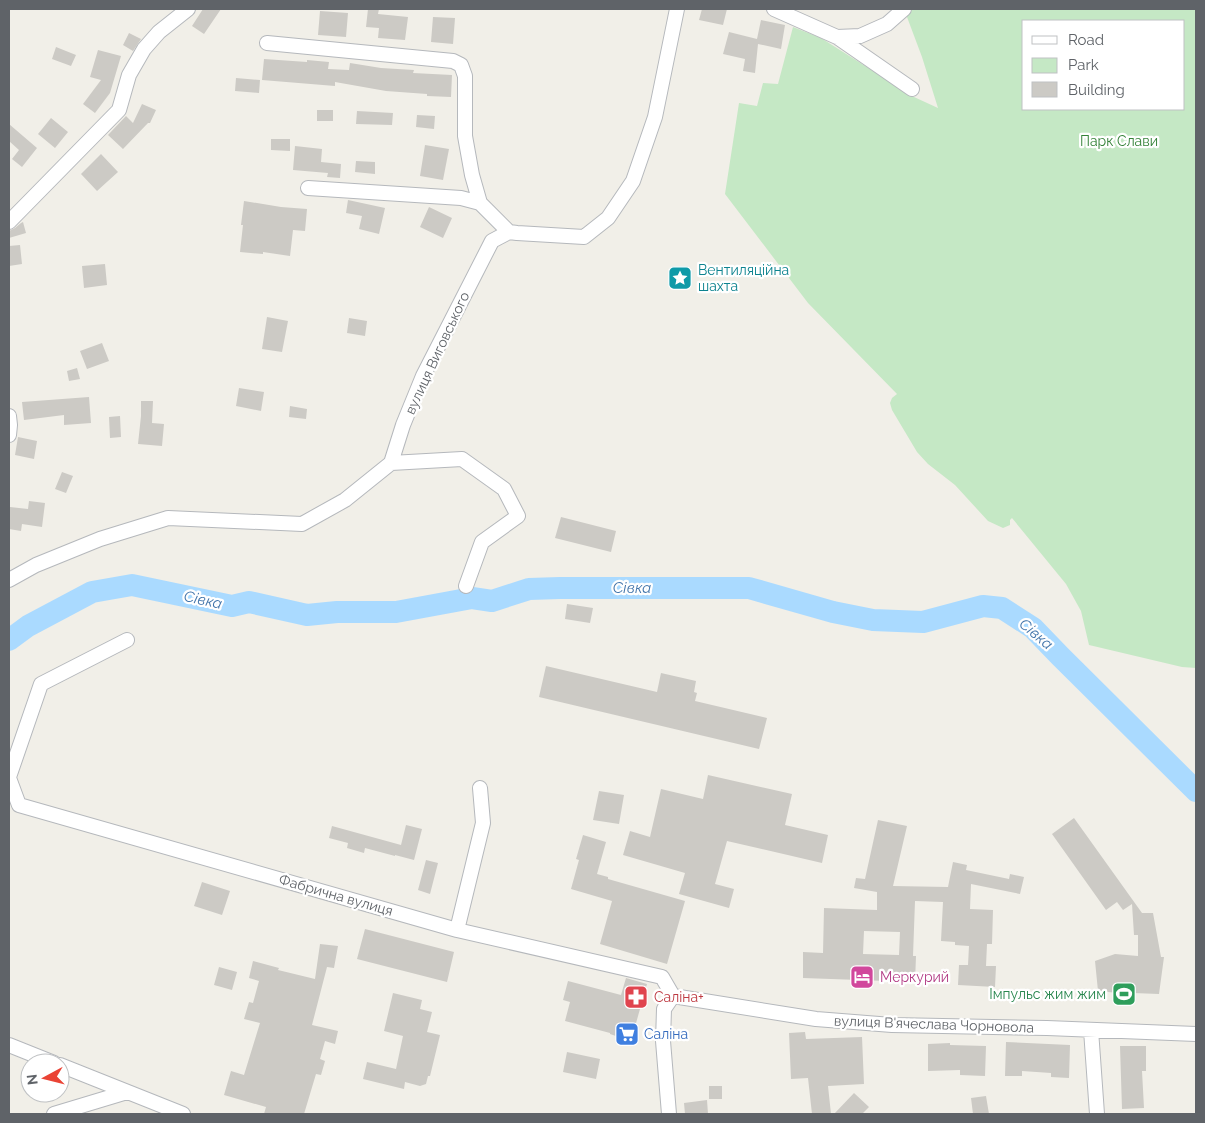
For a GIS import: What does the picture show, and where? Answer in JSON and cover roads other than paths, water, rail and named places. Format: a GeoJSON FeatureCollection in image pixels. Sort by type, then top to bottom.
{"type":"FeatureCollection","features":[{"type":"Feature","properties":{"kind":"street"},"geometry":{"type":"LineString","coordinates":[[9,222],[119,110],[129,75],[144,50],[158,32],[188,9]]}},
{"type":"Feature","properties":{"kind":"street"},"geometry":{"type":"LineString","coordinates":[[267,43],[454,61],[461,65],[465,76],[465,136],[472,175],[480,203],[509,232],[516,234],[584,237],[608,218],[633,181],[655,117],[677,9]]}},
{"type":"Feature","properties":{"kind":"street"},"geometry":{"type":"LineString","coordinates":[[774,9],[838,36],[912,89]]}},
{"type":"Feature","properties":{"kind":"street"},"geometry":{"type":"LineString","coordinates":[[838,36],[860,36],[887,24],[904,9]]}},
{"type":"Feature","properties":{"kind":"street"},"geometry":{"type":"LineString","coordinates":[[308,188],[461,198],[480,203]]}},
{"type":"Feature","properties":{"kind":"street","name":"вулиця Виговського"},"geometry":{"type":"LineString","coordinates":[[391,463],[403,425],[423,376],[492,241],[509,232]]}},
{"type":"Feature","properties":{"kind":"street"},"geometry":{"type":"LineString","coordinates":[[9,416],[9,435]]}},
{"type":"Feature","properties":{"kind":"street"},"geometry":{"type":"LineString","coordinates":[[9,580],[36,565],[100,539],[168,518],[302,524],[345,500],[391,463],[462,459],[504,488],[518,516],[482,542],[466,586]]}},
{"type":"Feature","properties":{"kind":"street","name":"Фабрична вулиця"},"geometry":{"type":"LineString","coordinates":[[127,640],[41,684],[9,777],[19,805],[457,930],[662,977],[673,996]]}},
{"type":"Feature","properties":{"kind":"street"},"geometry":{"type":"LineString","coordinates":[[457,930],[483,823],[480,788]]}},
{"type":"Feature","properties":{"kind":"street"},"geometry":{"type":"LineString","coordinates":[[669,1114],[663,1033],[664,1010],[673,996]]}},
{"type":"Feature","properties":{"kind":"street","name":"вулиця В'ячеслава Чорновола"},"geometry":{"type":"LineString","coordinates":[[673,996],[816,1020],[1196,1034]]}},
{"type":"Feature","properties":{"kind":"street"},"geometry":{"type":"LineString","coordinates":[[1091,1030],[1097,1114]]}},
{"type":"Feature","properties":{"kind":"street"},"geometry":{"type":"LineString","coordinates":[[9,1045],[29,1053]]}},
{"type":"Feature","properties":{"kind":"street"},"geometry":{"type":"LineString","coordinates":[[70,1070],[183,1114]]}},
{"type":"Feature","properties":{"kind":"street"},"geometry":{"type":"LineString","coordinates":[[54,1114],[126,1092]]}},
{"type":"Feature","properties":{"kind":"waterway","name":"Сівка"},"geometry":{"type":"LineString","coordinates":[[9,640],[28,626],[92,592],[132,585],[232,606],[249,602],[307,615],[337,612],[396,612],[472,598],[492,601],[529,589],[560,588],[749,588],[833,612],[873,620],[923,622],[983,606],[1002,608],[1033,628],[1196,791]]}},
{"type":"Feature","properties":{"kind":"place","name":"Вентиляційна шахта"},"geometry":{"type":"Point","coordinates":[680,278]}},
{"type":"Feature","properties":{"kind":"place","name":"Меркурий"},"geometry":{"type":"Point","coordinates":[862,977]}},
{"type":"Feature","properties":{"kind":"place","name":"Імпульс жим жим"},"geometry":{"type":"Point","coordinates":[1124,994]}},
{"type":"Feature","properties":{"kind":"place","name":"Саліна+"},"geometry":{"type":"Point","coordinates":[636,997]}},
{"type":"Feature","properties":{"kind":"place","name":"Саліна"},"geometry":{"type":"Point","coordinates":[627,1034]}},
{"type":"Feature","properties":{"kind":"park label","name":"Парк Слави"},"geometry":{"type":"Point","coordinates":[1119,141]}}]}
